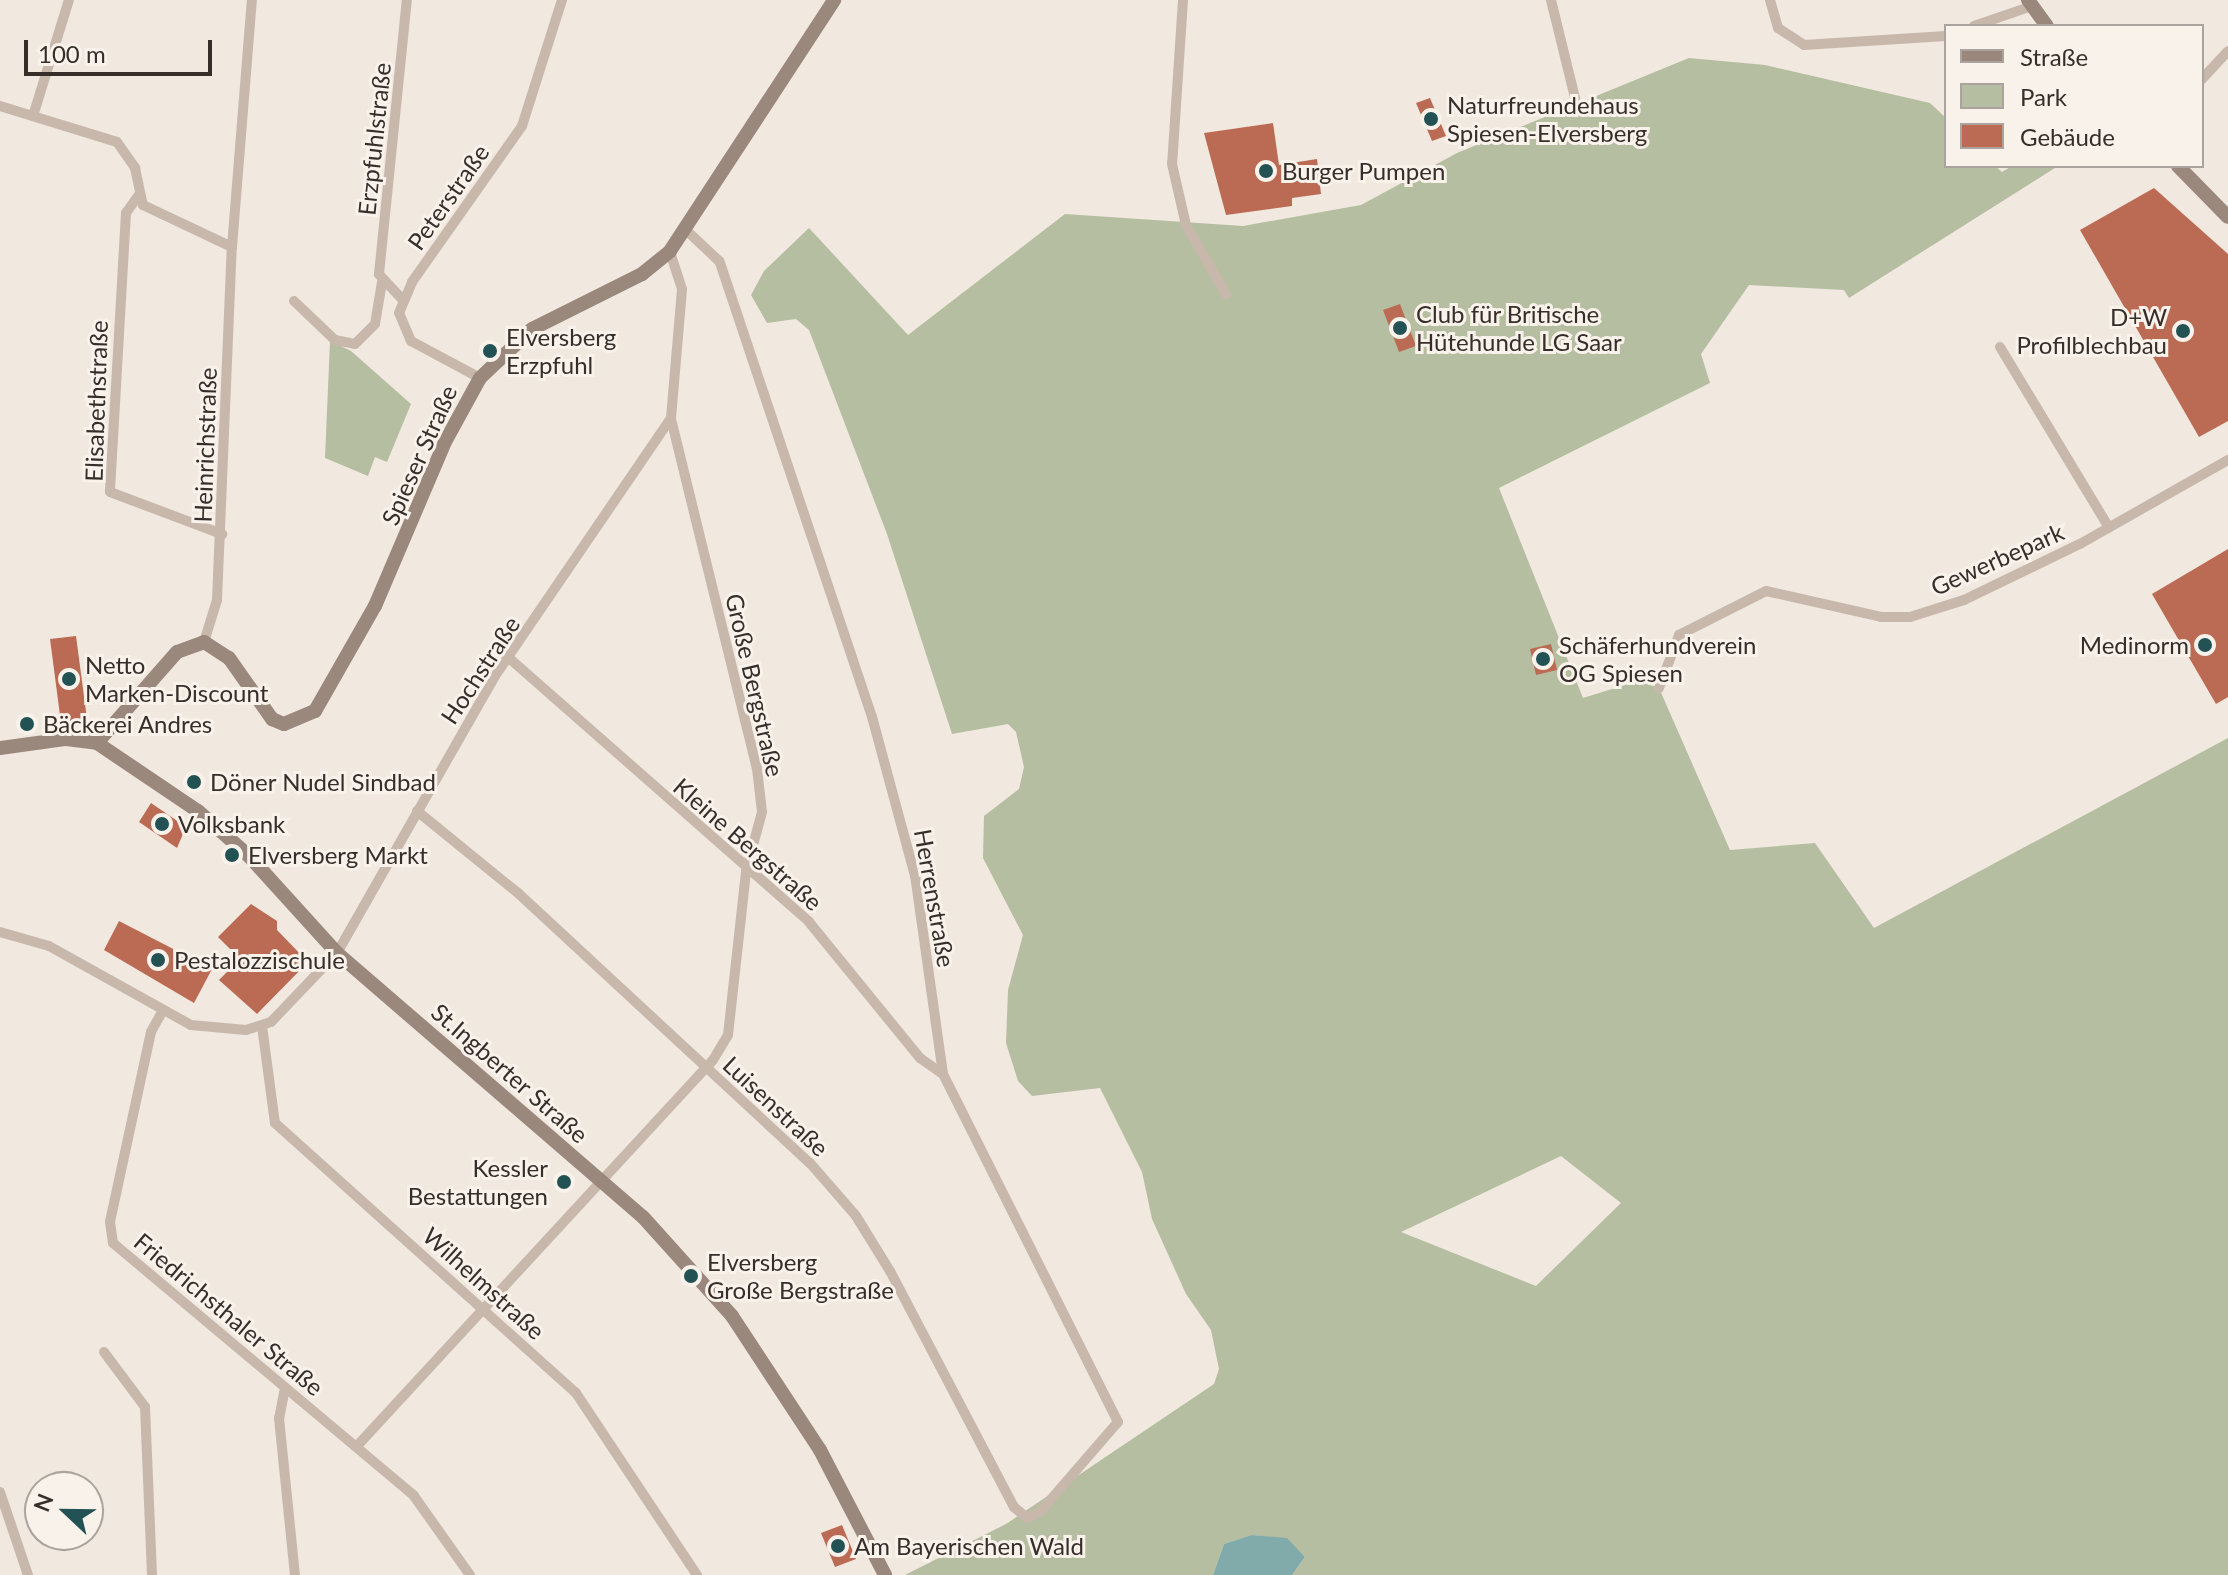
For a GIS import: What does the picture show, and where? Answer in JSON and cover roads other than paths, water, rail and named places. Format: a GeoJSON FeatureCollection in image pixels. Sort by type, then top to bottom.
{"type":"FeatureCollection","features":[{"type":"Feature","properties":{"kind":"street"},"geometry":{"type":"LineString","coordinates":[[33,116],[69,0]]}},
{"type":"Feature","properties":{"kind":"street","name":"Heinrichstraße"},"geometry":{"type":"LineString","coordinates":[[204,642],[217,600],[222,534],[232,247],[252,0]]}},
{"type":"Feature","properties":{"kind":"street","name":"Erzpfuhlstraße"},"geometry":{"type":"LineString","coordinates":[[294,301],[335,340],[355,344],[375,324],[382,282],[407,0]]}},
{"type":"Feature","properties":{"kind":"street","name":"Peterstraße"},"geometry":{"type":"LineString","coordinates":[[402,299],[522,126],[562,0]]}},
{"type":"Feature","properties":{"kind":"street","name":"Spieser Straße"},"geometry":{"type":"LineString","coordinates":[[204,642],[229,658],[272,719],[284,724],[315,711],[375,606],[480,378],[532,329],[642,274],[670,251],[687,231],[834,0]]}},
{"type":"Feature","properties":{"kind":"street"},"geometry":{"type":"LineString","coordinates":[[1183,0],[1172,164],[1186,225],[1226,294]]}},
{"type":"Feature","properties":{"kind":"street"},"geometry":{"type":"LineString","coordinates":[[1551,0],[1575,98]]}},
{"type":"Feature","properties":{"kind":"street"},"geometry":{"type":"LineString","coordinates":[[1770,0],[1778,28],[1804,45],[1944,36]]}},
{"type":"Feature","properties":{"kind":"street"},"geometry":{"type":"LineString","coordinates":[[1979,24],[2030,3],[2046,24]]}},
{"type":"Feature","properties":{"kind":"street"},"geometry":{"type":"LineString","coordinates":[[2204,77],[2228,51]]}},
{"type":"Feature","properties":{"kind":"street"},"geometry":{"type":"LineString","coordinates":[[0,106],[117,142],[135,168],[138,196],[156,215],[232,247]]}},
{"type":"Feature","properties":{"kind":"street"},"geometry":{"type":"LineString","coordinates":[[2180,168],[2228,217]]}},
{"type":"Feature","properties":{"kind":"street","name":"Elisabethstraße"},"geometry":{"type":"LineString","coordinates":[[138,196],[126,213],[110,492],[222,534]]}},
{"type":"Feature","properties":{"kind":"street","name":"Herrenstraße"},"geometry":{"type":"LineString","coordinates":[[687,231],[719,261],[872,717],[915,876],[943,1074],[1118,1422],[1040,1512],[1027,1518],[1014,1507]]}},
{"type":"Feature","properties":{"kind":"street","name":"Große Bergstraße"},"geometry":{"type":"LineString","coordinates":[[357,1446],[707,1068],[728,1035],[746,871],[762,812],[757,769],[671,418],[682,289],[670,251]]}},
{"type":"Feature","properties":{"kind":"street"},"geometry":{"type":"LineString","coordinates":[[382,282],[402,299],[405,335],[480,378]]}},
{"type":"Feature","properties":{"kind":"street"},"geometry":{"type":"LineString","coordinates":[[2000,347],[2109,528]]}},
{"type":"Feature","properties":{"kind":"street","name":"Hochstraße"},"geometry":{"type":"LineString","coordinates":[[262,1026],[337,953],[417,811],[509,658],[591,542],[671,418]]}},
{"type":"Feature","properties":{"kind":"street","name":"Gewerbepark"},"geometry":{"type":"LineString","coordinates":[[1659,688],[1679,635],[1766,591],[1881,617],[1910,617],[1964,600],[2109,528],[2228,460]]}},
{"type":"Feature","properties":{"kind":"street"},"geometry":{"type":"LineString","coordinates":[[0,748],[66,739],[97,743],[177,652],[204,642]]}},
{"type":"Feature","properties":{"kind":"street","name":"Kleine Bergstraße"},"geometry":{"type":"LineString","coordinates":[[509,658],[746,871],[809,922],[920,1058],[943,1074]]}},
{"type":"Feature","properties":{"kind":"street","name":"St.Ingberter Straße"},"geometry":{"type":"LineString","coordinates":[[97,743],[225,833],[337,953],[603,1181],[673,1247],[732,1316],[820,1450],[885,1575]]}},
{"type":"Feature","properties":{"kind":"street","name":"Luisenstraße"},"geometry":{"type":"LineString","coordinates":[[417,811],[518,893],[707,1068],[856,1216],[1014,1507]]}},
{"type":"Feature","properties":{"kind":"street"},"geometry":{"type":"LineString","coordinates":[[0,932],[49,946],[162,1012],[203,1027],[262,1026]]}},
{"type":"Feature","properties":{"kind":"street","name":"Friedrichsthaler Straße"},"geometry":{"type":"LineString","coordinates":[[162,1012],[151,1032],[109,1234],[122,1253],[414,1496],[470,1575]]}},
{"type":"Feature","properties":{"kind":"street","name":"Wilhelmstraße"},"geometry":{"type":"LineString","coordinates":[[262,1026],[275,1123],[484,1308],[593,1415],[697,1575]]}},
{"type":"Feature","properties":{"kind":"street"},"geometry":{"type":"LineString","coordinates":[[104,1352],[145,1407],[152,1575]]}},
{"type":"Feature","properties":{"kind":"street"},"geometry":{"type":"LineString","coordinates":[[285,1388],[279,1418],[295,1575]]}},
{"type":"Feature","properties":{"kind":"street"},"geometry":{"type":"LineString","coordinates":[[0,1492],[28,1575]]}},
{"type":"Feature","properties":{"kind":"water"},"geometry":{"type":"Polygon","coordinates":[[[1252,1535],[1287,1538],[1305,1557],[1292,1575],[1213,1575],[1224,1544],[1252,1535]]]}},
{"type":"Feature","properties":{"kind":"place","name":"Naturfreundehaus Spiesen-Elversberg"},"geometry":{"type":"Point","coordinates":[1431,119]}},
{"type":"Feature","properties":{"kind":"place","name":"Burger Pumpen"},"geometry":{"type":"Point","coordinates":[1266,171]}},
{"type":"Feature","properties":{"kind":"place","name":"Club für Britische Hütehunde LG Saar"},"geometry":{"type":"Point","coordinates":[1400,328]}},
{"type":"Feature","properties":{"kind":"place","name":"D+W Profilblechbau"},"geometry":{"type":"Point","coordinates":[2183,331]}},
{"type":"Feature","properties":{"kind":"place","name":"Elversberg Erzpfuhl"},"geometry":{"type":"Point","coordinates":[490,351]}},
{"type":"Feature","properties":{"kind":"place","name":"Medinorm"},"geometry":{"type":"Point","coordinates":[2205,645]}},
{"type":"Feature","properties":{"kind":"place","name":"Schäferhundverein OG Spiesen"},"geometry":{"type":"Point","coordinates":[1543,659]}},
{"type":"Feature","properties":{"kind":"place","name":"Netto Marken-Discount"},"geometry":{"type":"Point","coordinates":[69,679]}},
{"type":"Feature","properties":{"kind":"place","name":"Bäckerei Andres"},"geometry":{"type":"Point","coordinates":[27,724]}},
{"type":"Feature","properties":{"kind":"place","name":"Döner Nudel Sindbad"},"geometry":{"type":"Point","coordinates":[194,782]}},
{"type":"Feature","properties":{"kind":"place","name":"Volksbank"},"geometry":{"type":"Point","coordinates":[162,824]}},
{"type":"Feature","properties":{"kind":"place","name":"Elversberg Markt"},"geometry":{"type":"Point","coordinates":[232,855]}},
{"type":"Feature","properties":{"kind":"place","name":"Pestalozzischule"},"geometry":{"type":"Point","coordinates":[158,960]}},
{"type":"Feature","properties":{"kind":"place","name":"Kessler Bestattungen"},"geometry":{"type":"Point","coordinates":[564,1182]}},
{"type":"Feature","properties":{"kind":"place","name":"Elversberg Große Bergstraße"},"geometry":{"type":"Point","coordinates":[691,1276]}},
{"type":"Feature","properties":{"kind":"place","name":"Am Bayerischen Wald"},"geometry":{"type":"Point","coordinates":[838,1546]}}]}
